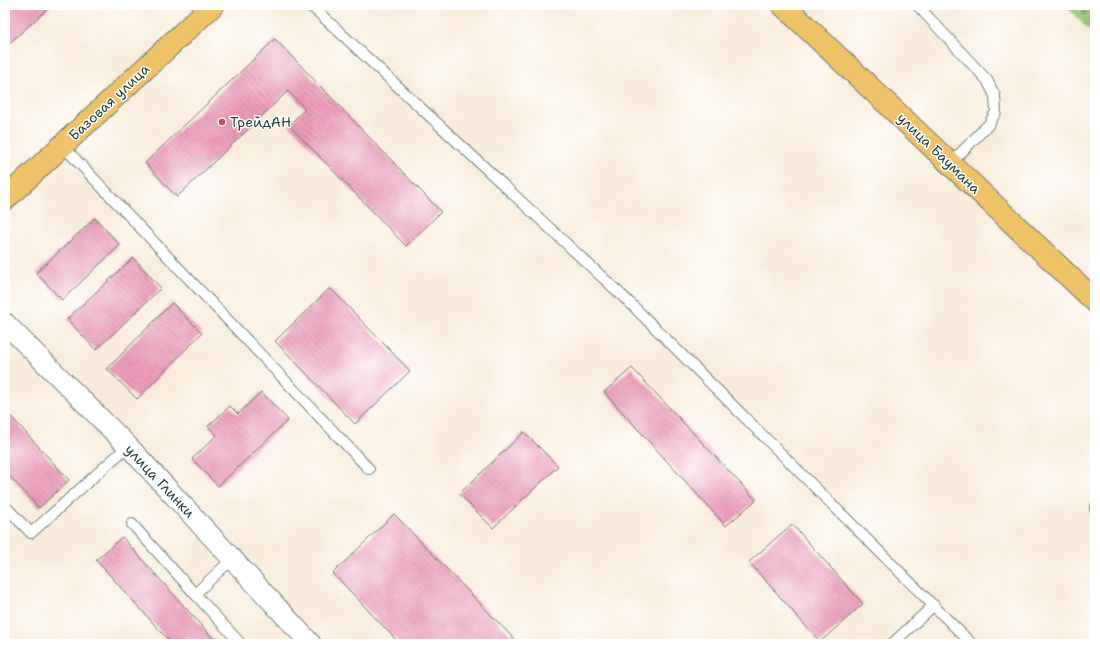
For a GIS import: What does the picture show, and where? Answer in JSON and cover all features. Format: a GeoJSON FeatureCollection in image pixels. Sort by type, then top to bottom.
{"type":"FeatureCollection","features":[{"type":"Feature","properties":{"kind":"main road","name":"Базовая улица"},"geometry":{"type":"LineString","coordinates":[[5,199],[212,5]]}},
{"type":"Feature","properties":{"kind":"main road","name":"улица Баумана"},"geometry":{"type":"LineString","coordinates":[[783,5],[1095,302]]}},
{"type":"Feature","properties":{"kind":"street","name":"улица Глинки"},"geometry":{"type":"LineString","coordinates":[[5,323],[128,446],[310,644]]}},
{"type":"Feature","properties":{"kind":"lane"},"geometry":{"type":"LineString","coordinates":[[309,5],[321,8],[631,304],[972,644]]}},
{"type":"Feature","properties":{"kind":"lane"},"geometry":{"type":"LineString","coordinates":[[917,5],[987,80],[995,96],[996,112],[989,124],[950,164]]}},
{"type":"Feature","properties":{"kind":"lane"},"geometry":{"type":"LineString","coordinates":[[62,145],[369,469]]}},
{"type":"Feature","properties":{"kind":"lane"},"geometry":{"type":"LineString","coordinates":[[5,506],[31,534],[128,446]]}},
{"type":"Feature","properties":{"kind":"lane"},"geometry":{"type":"LineString","coordinates":[[132,524],[241,644]]}},
{"type":"Feature","properties":{"kind":"lane"},"geometry":{"type":"LineString","coordinates":[[195,594],[232,559]]}},
{"type":"Feature","properties":{"kind":"lane"},"geometry":{"type":"LineString","coordinates":[[892,644],[934,605]]}},
{"type":"Feature","properties":{"kind":"green space"},"geometry":{"type":"Polygon","coordinates":[[[1066,5],[1095,5],[1095,36],[1066,5]]]}},
{"type":"Feature","properties":{"kind":"building"},"geometry":{"type":"Polygon","coordinates":[[[5,5],[52,5],[5,47],[5,5]]]}},
{"type":"Feature","properties":{"kind":"building"},"geometry":{"type":"Polygon","coordinates":[[[275,39],[441,212],[406,246],[289,125],[305,109],[288,91],[177,197],[145,163],[275,39]]]}},
{"type":"Feature","properties":{"kind":"building"},"geometry":{"type":"Polygon","coordinates":[[[95,218],[120,245],[62,300],[36,273],[95,218]]]}},
{"type":"Feature","properties":{"kind":"building"},"geometry":{"type":"Polygon","coordinates":[[[133,258],[161,288],[96,350],[67,319],[133,258]]]}},
{"type":"Feature","properties":{"kind":"building"},"geometry":{"type":"Polygon","coordinates":[[[330,288],[410,371],[355,424],[275,341],[330,288]]]}},
{"type":"Feature","properties":{"kind":"building"},"geometry":{"type":"Polygon","coordinates":[[[172,303],[202,333],[137,399],[107,369],[172,303]]]}},
{"type":"Feature","properties":{"kind":"building"},"geometry":{"type":"Polygon","coordinates":[[[632,368],[756,500],[726,526],[604,392],[632,368]]]}},
{"type":"Feature","properties":{"kind":"building"},"geometry":{"type":"Polygon","coordinates":[[[261,392],[288,420],[218,486],[192,459],[217,435],[208,426],[230,406],[238,414],[261,392]]]}},
{"type":"Feature","properties":{"kind":"building"},"geometry":{"type":"Polygon","coordinates":[[[5,410],[69,480],[39,508],[5,471],[5,410]]]}},
{"type":"Feature","properties":{"kind":"building"},"geometry":{"type":"Polygon","coordinates":[[[524,432],[558,466],[493,528],[459,494],[524,432]]]}},
{"type":"Feature","properties":{"kind":"building"},"geometry":{"type":"Polygon","coordinates":[[[394,514],[519,644],[400,644],[333,573],[394,514]]]}},
{"type":"Feature","properties":{"kind":"building"},"geometry":{"type":"Polygon","coordinates":[[[792,524],[863,604],[820,642],[749,562],[792,524]]]}},
{"type":"Feature","properties":{"kind":"building"},"geometry":{"type":"Polygon","coordinates":[[[122,537],[218,644],[172,644],[96,560],[122,537]]]}},
{"type":"Feature","properties":{"kind":"place","name":"ТрейдАН"},"geometry":{"type":"Point","coordinates":[222,122]}}]}
